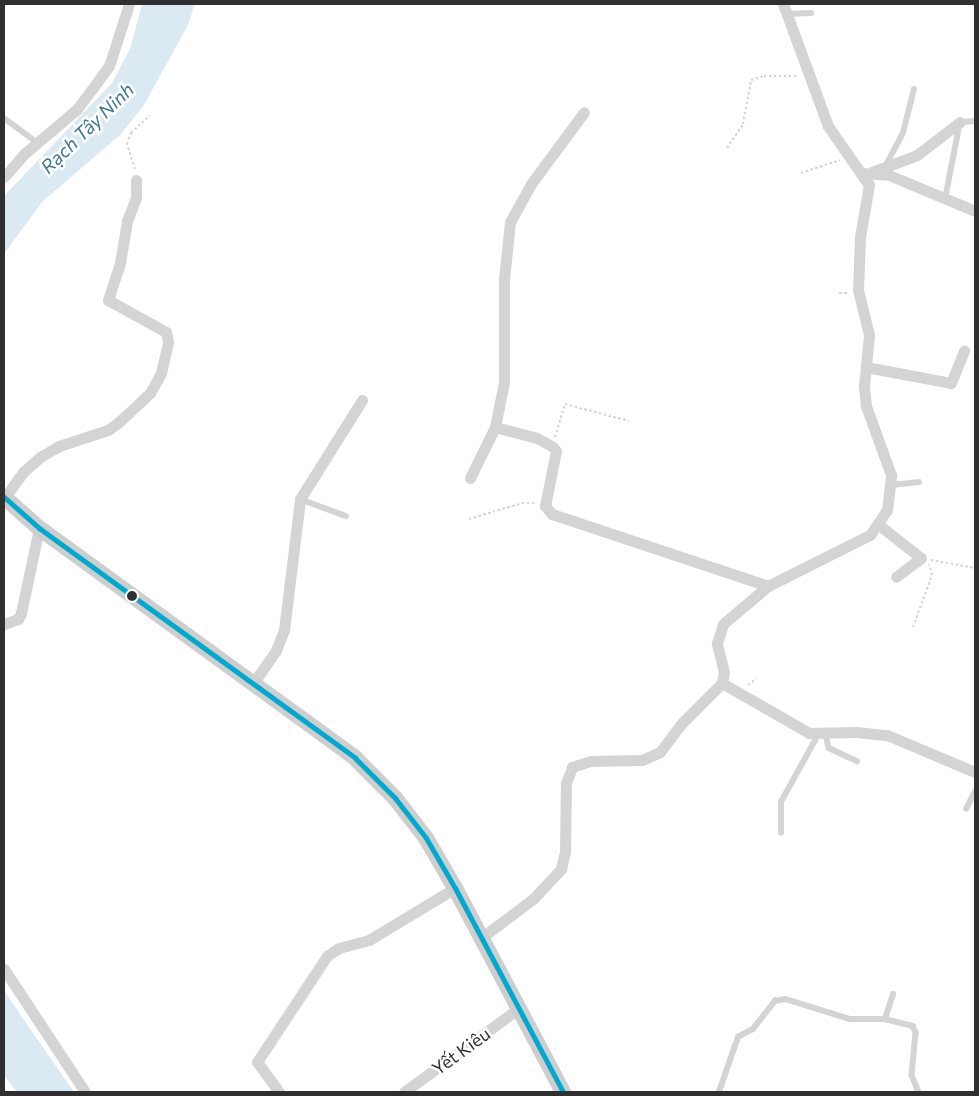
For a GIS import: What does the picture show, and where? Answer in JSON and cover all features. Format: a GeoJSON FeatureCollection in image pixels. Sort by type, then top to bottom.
{"type":"FeatureCollection","features":[{"type":"Feature","properties":{"kind":"main road"},"geometry":{"type":"LineString","coordinates":[[4,497],[39,528],[254,682],[355,758],[395,798],[426,838],[455,888],[563,1092]]}},
{"type":"Feature","properties":{"kind":"street"},"geometry":{"type":"LineString","coordinates":[[4,177],[38,143],[77,109],[109,66],[129,4]]}},
{"type":"Feature","properties":{"kind":"street"},"geometry":{"type":"LineString","coordinates":[[722,683],[718,632],[732,615],[768,586],[859,542],[879,525],[887,510],[891,485],[891,474],[866,406],[868,335],[858,290],[858,265],[869,185],[866,173],[849,156],[828,126],[784,9]]}},
{"type":"Feature","properties":{"kind":"street"},"geometry":{"type":"LineString","coordinates":[[470,478],[495,427],[504,382],[504,279],[510,222],[531,184],[584,112]]}},
{"type":"Feature","properties":{"kind":"street"},"geometry":{"type":"LineString","coordinates":[[866,173],[917,155],[960,122]]}},
{"type":"Feature","properties":{"kind":"street"},"geometry":{"type":"LineString","coordinates":[[866,173],[889,175],[975,211]]}},
{"type":"Feature","properties":{"kind":"street"},"geometry":{"type":"LineString","coordinates":[[4,497],[23,472],[40,457],[59,446],[108,430],[156,384],[166,360],[166,332],[108,300],[122,255],[127,221],[136,197],[136,180]]}},
{"type":"Feature","properties":{"kind":"street"},"geometry":{"type":"LineString","coordinates":[[866,367],[951,383],[964,350]]}},
{"type":"Feature","properties":{"kind":"street"},"geometry":{"type":"LineString","coordinates":[[254,682],[276,650],[284,630],[300,499],[362,400]]}},
{"type":"Feature","properties":{"kind":"street"},"geometry":{"type":"LineString","coordinates":[[495,427],[537,438],[553,447],[556,451],[545,506],[547,511],[568,521],[768,586]]}},
{"type":"Feature","properties":{"kind":"street"},"geometry":{"type":"LineString","coordinates":[[879,525],[921,558],[896,577]]}},
{"type":"Feature","properties":{"kind":"street"},"geometry":{"type":"LineString","coordinates":[[4,624],[18,619],[21,613],[39,528]]}},
{"type":"Feature","properties":{"kind":"street"},"geometry":{"type":"LineString","coordinates":[[722,683],[799,729],[822,734],[856,732],[887,735],[974,769]]}},
{"type":"Feature","properties":{"kind":"street"},"geometry":{"type":"LineString","coordinates":[[481,938],[534,898],[561,869],[565,851],[566,783],[572,767],[590,761],[650,758],[660,752],[688,716],[722,683]]}},
{"type":"Feature","properties":{"kind":"street"},"geometry":{"type":"LineString","coordinates":[[279,1092],[257,1062],[327,956],[339,948],[369,940],[455,888]]}},
{"type":"Feature","properties":{"kind":"street"},"geometry":{"type":"LineString","coordinates":[[4,969],[85,1092]]}},
{"type":"Feature","properties":{"kind":"street","name":"Yết Kiêu"},"geometry":{"type":"LineString","coordinates":[[404,1092],[518,1010]]}},
{"type":"Feature","properties":{"kind":"lane"},"geometry":{"type":"LineString","coordinates":[[784,9],[811,13]]}},
{"type":"Feature","properties":{"kind":"lane"},"geometry":{"type":"LineString","coordinates":[[885,167],[903,133],[914,89]]}},
{"type":"Feature","properties":{"kind":"lane"},"geometry":{"type":"LineString","coordinates":[[4,118],[38,143]]}},
{"type":"Feature","properties":{"kind":"lane"},"geometry":{"type":"LineString","coordinates":[[946,199],[960,122],[975,121]]}},
{"type":"Feature","properties":{"kind":"lane"},"geometry":{"type":"LineString","coordinates":[[891,485],[919,482]]}},
{"type":"Feature","properties":{"kind":"lane"},"geometry":{"type":"LineString","coordinates":[[300,499],[346,516]]}},
{"type":"Feature","properties":{"kind":"lane"},"geometry":{"type":"LineString","coordinates":[[822,734],[829,748],[857,761]]}},
{"type":"Feature","properties":{"kind":"lane"},"geometry":{"type":"LineString","coordinates":[[781,833],[782,802],[822,734]]}},
{"type":"Feature","properties":{"kind":"lane"},"geometry":{"type":"LineString","coordinates":[[966,809],[975,791]]}},
{"type":"Feature","properties":{"kind":"lane"},"geometry":{"type":"LineString","coordinates":[[885,1019],[893,994]]}},
{"type":"Feature","properties":{"kind":"lane"},"geometry":{"type":"LineString","coordinates":[[719,1092],[738,1037],[753,1029],[775,1000],[785,999],[850,1019],[885,1019],[909,1024],[915,1029],[912,1075],[919,1092]]}},
{"type":"Feature","properties":{"kind":"path"},"geometry":{"type":"LineString","coordinates":[[727,148],[743,124],[752,80],[764,76],[810,76]]}},
{"type":"Feature","properties":{"kind":"path"},"geometry":{"type":"LineString","coordinates":[[136,180],[127,144],[131,134],[150,115]]}},
{"type":"Feature","properties":{"kind":"path"},"geometry":{"type":"LineString","coordinates":[[801,173],[849,156]]}},
{"type":"Feature","properties":{"kind":"path"},"geometry":{"type":"LineString","coordinates":[[553,447],[565,404],[629,420]]}},
{"type":"Feature","properties":{"kind":"path"},"geometry":{"type":"LineString","coordinates":[[469,519],[530,501],[545,506]]}},
{"type":"Feature","properties":{"kind":"path"},"geometry":{"type":"LineString","coordinates":[[913,627],[932,575],[928,559],[975,568]]}},
{"type":"Feature","properties":{"kind":"water","name":"Rạch Tây Ninh"},"geometry":{"type":"Polygon","coordinates":[[[142,4],[195,4],[188,25],[144,105],[120,135],[42,202],[4,254],[4,196],[112,83],[130,49],[142,4]]]}},
{"type":"Feature","properties":{"kind":"water"},"geometry":{"type":"Polygon","coordinates":[[[4,990],[74,1092],[17,1092],[4,1075],[4,990]]]}},
{"type":"Feature","properties":{"kind":"transit line"},"geometry":{"type":"LineString","coordinates":[[4,497],[39,528],[355,758],[395,798],[426,838],[455,888],[563,1092]]}}]}
